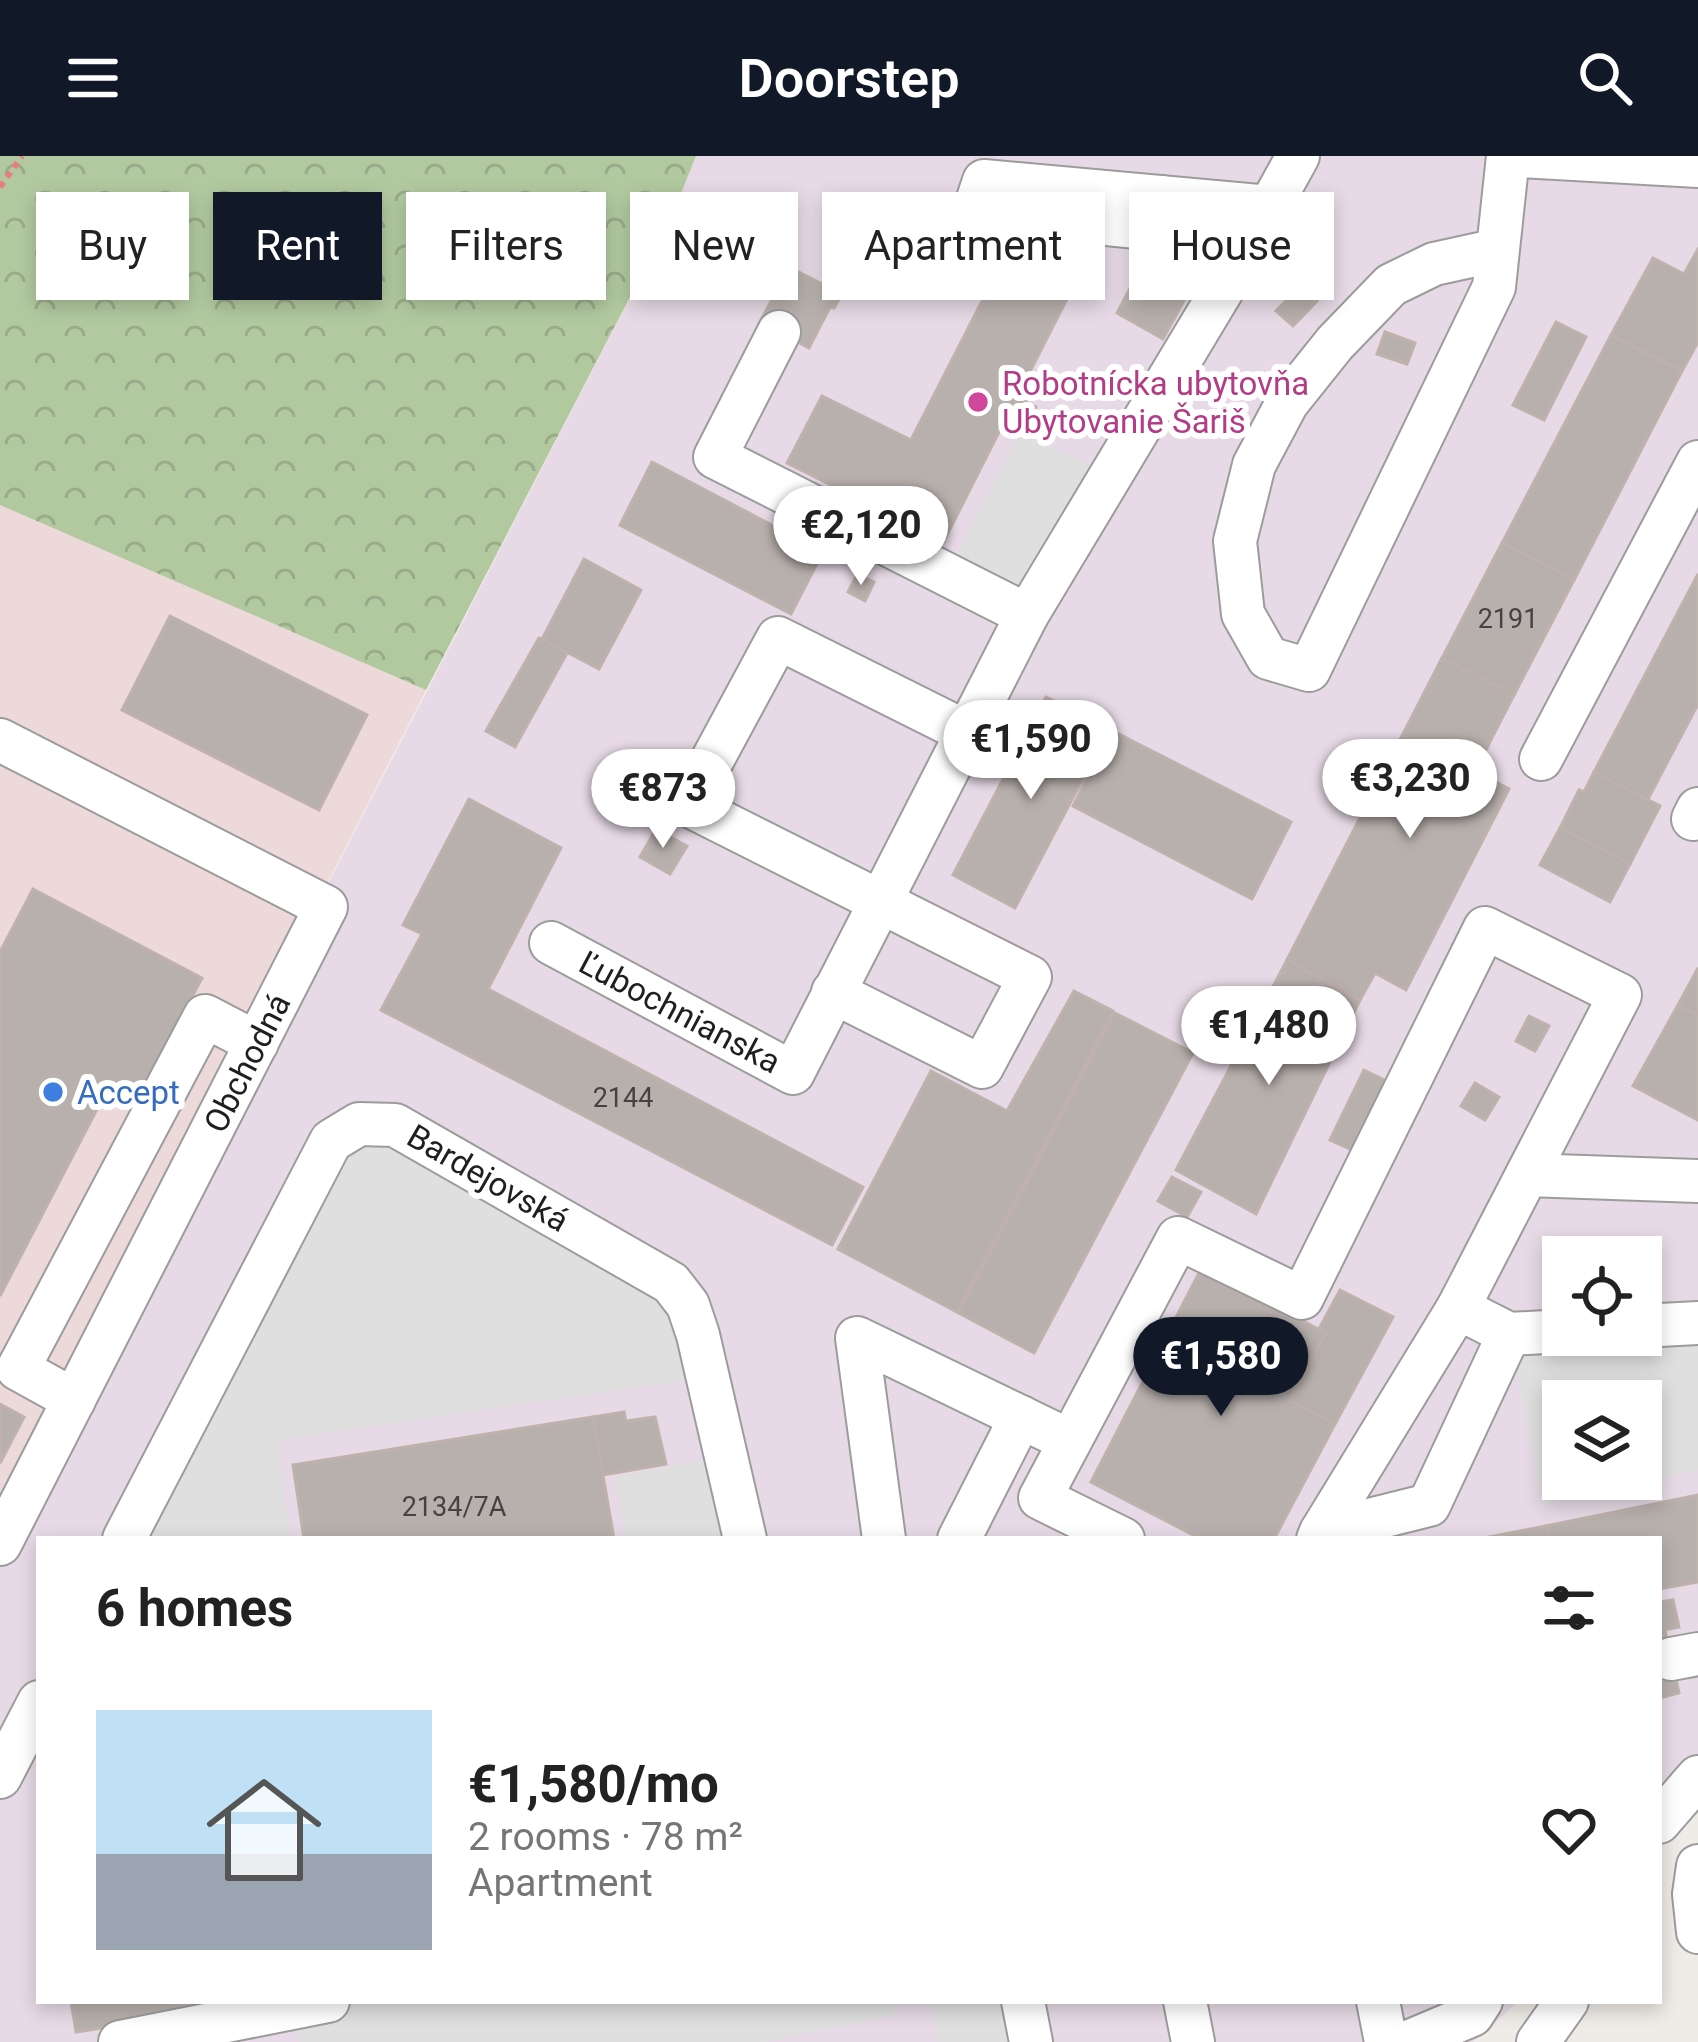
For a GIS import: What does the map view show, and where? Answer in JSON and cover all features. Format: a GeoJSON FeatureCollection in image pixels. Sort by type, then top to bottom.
{"type":"FeatureCollection","features":[{"type":"Feature","properties":{"kind":"lane","name":"Ľubochnianska"},"geometry":{"type":"LineString","coordinates":[[1278,192],[1298,156]]}},
{"type":"Feature","properties":{"kind":"lane"},"geometry":{"type":"LineString","coordinates":[[1498,250],[1434,264],[1391,284],[1287,403],[1254,465],[1235,541],[1243,614],[1268,658],[1309,670],[1495,287],[1508,156]]}},
{"type":"Feature","properties":{"kind":"lane"},"geometry":{"type":"LineString","coordinates":[[1521,156],[1698,166]]}},
{"type":"Feature","properties":{"kind":"lane","name":"Ľubochnianska"},"geometry":{"type":"LineString","coordinates":[[551,943],[793,1073],[1027,615],[1215,300]]}},
{"type":"Feature","properties":{"kind":"lane"},"geometry":{"type":"LineString","coordinates":[[779,332],[715,457],[1027,615]]}},
{"type":"Feature","properties":{"kind":"lane"},"geometry":{"type":"LineString","coordinates":[[1541,758],[1698,462]]}},
{"type":"Feature","properties":{"kind":"lane"},"geometry":{"type":"LineString","coordinates":[[833,992],[982,1067],[1030,976],[688,806],[778,638],[966,732]]}},
{"type":"Feature","properties":{"kind":"lane","name":"Obchodná"},"geometry":{"type":"LineString","coordinates":[[0,740],[326,907],[0,1544]]}},
{"type":"Feature","properties":{"kind":"lane"},"geometry":{"type":"LineString","coordinates":[[1109,1536],[1063,1526],[1040,1498],[1178,1238],[1302,1298],[1485,928],[1620,995],[1458,1308],[1319,1536]]}},
{"type":"Feature","properties":{"kind":"lane"},"geometry":{"type":"LineString","coordinates":[[74,1400],[18,1369],[205,1016],[257,1043]]}},
{"type":"Feature","properties":{"kind":"lane","name":"Bardejovská"},"geometry":{"type":"LineString","coordinates":[[126,1536],[331,1142],[358,1124],[395,1125],[671,1283],[688,1306],[698,1335],[745,1536]]}},
{"type":"Feature","properties":{"kind":"lane"},"geometry":{"type":"LineString","coordinates":[[1527,1175],[1698,1181]]}},
{"type":"Feature","properties":{"kind":"lane"},"geometry":{"type":"LineString","coordinates":[[1458,1308],[1509,1334],[1542,1332]]}},
{"type":"Feature","properties":{"kind":"lane"},"geometry":{"type":"LineString","coordinates":[[1662,1325],[1698,1323]]}},
{"type":"Feature","properties":{"kind":"lane"},"geometry":{"type":"LineString","coordinates":[[1319,1536],[1429,1505],[1509,1334]]}},
{"type":"Feature","properties":{"kind":"lane"},"geometry":{"type":"LineString","coordinates":[[884,1536],[857,1338],[1070,1441]]}},
{"type":"Feature","properties":{"kind":"lane"},"geometry":{"type":"LineString","coordinates":[[961,1536],[1021,1417]]}},
{"type":"Feature","properties":{"kind":"lane"},"geometry":{"type":"LineString","coordinates":[[0,1777],[36,1708]]}},
{"type":"Feature","properties":{"kind":"lane"},"geometry":{"type":"LineString","coordinates":[[1662,1819],[1698,1777]]}},
{"type":"Feature","properties":{"kind":"lane"},"geometry":{"type":"LineString","coordinates":[[1698,1866],[1694,1894],[1698,1932]]}},
{"type":"Feature","properties":{"kind":"lane"},"geometry":{"type":"LineString","coordinates":[[120,2042],[313,2004]]}},
{"type":"Feature","properties":{"kind":"lane"},"geometry":{"type":"LineString","coordinates":[[1024,2004],[1031,2042]]}},
{"type":"Feature","properties":{"kind":"lane"},"geometry":{"type":"LineString","coordinates":[[1186,2004],[1193,2042]]}},
{"type":"Feature","properties":{"kind":"lane"},"geometry":{"type":"LineString","coordinates":[[1379,2004],[1386,2042]]}},
{"type":"Feature","properties":{"kind":"lane"},"geometry":{"type":"LineString","coordinates":[[1408,2042],[1472,2015],[1479,2004]]}},
{"type":"Feature","properties":{"kind":"lane"},"geometry":{"type":"LineString","coordinates":[[1538,2042],[1565,2004]]}},
{"type":"Feature","properties":{"kind":"path"},"geometry":{"type":"LineString","coordinates":[[0,187],[22,156]]}},
{"type":"Feature","properties":{"kind":"shaded area"},"geometry":{"type":"Polygon","coordinates":[[[696,156],[1698,156],[1698,1797],[1662,1827],[1662,1536],[36,1536],[36,2004],[1516,2004],[1473,2042],[0,2042],[0,1520],[630,298],[798,300],[798,192],[682,192],[696,156]]]}},
{"type":"Feature","properties":{"kind":"shaded area"},"geometry":{"type":"Polygon","coordinates":[[[1019,435],[1111,474],[1027,615],[947,574],[1019,435]]]}},
{"type":"Feature","properties":{"kind":"shaded area"},"geometry":{"type":"Polygon","coordinates":[[[0,505],[426,690],[0,1520],[0,505]]]}},
{"type":"Feature","properties":{"kind":"shaded area"},"geometry":{"type":"Polygon","coordinates":[[[359,1124],[671,1283],[708,1377],[278,1440],[289,1536],[126,1536],[359,1124]]]}},
{"type":"Feature","properties":{"kind":"shaded area"},"geometry":{"type":"Polygon","coordinates":[[[1698,1323],[1698,1470],[1662,1478],[1662,1380],[1542,1380],[1542,1500],[1509,1334],[1542,1334],[1542,1356],[1662,1356],[1662,1331],[1698,1323]]]}},
{"type":"Feature","properties":{"kind":"shaded area"},"geometry":{"type":"Polygon","coordinates":[[[726,1456],[744,1536],[626,1536],[616,1477],[726,1456]]]}},
{"type":"Feature","properties":{"kind":"shaded area"},"geometry":{"type":"Polygon","coordinates":[[[313,2004],[893,2004],[895,2015],[765,2042],[300,2042],[293,2008],[313,2004]]]}},
{"type":"Feature","properties":{"kind":"shaded area"},"geometry":{"type":"Polygon","coordinates":[[[932,2004],[1024,2004],[1031,2042],[939,2042],[932,2004]]]}},
{"type":"Feature","properties":{"kind":"green space"},"geometry":{"type":"Polygon","coordinates":[[[0,156],[696,156],[682,192],[630,192],[630,297],[426,690],[0,505],[0,156]]]}},
{"type":"Feature","properties":{"kind":"building"},"geometry":{"type":"Polygon","coordinates":[[[1698,249],[1698,342],[1682,371],[1611,335],[1653,258],[1684,274],[1698,249]]]}},
{"type":"Feature","properties":{"kind":"building"},"geometry":{"type":"Polygon","coordinates":[[[798,272],[822,284],[822,300],[839,300],[830,307],[809,348],[760,322],[772,300],[798,300],[798,272]]]}},
{"type":"Feature","properties":{"kind":"building"},"geometry":{"type":"Polygon","coordinates":[[[1129,291],[1129,300],[1184,300],[1163,339],[1117,313],[1129,291]]]}},
{"type":"Feature","properties":{"kind":"building","name":"Robotnícka ubytovňa Ubytovanie Šariš"},"geometry":{"type":"Polygon","coordinates":[[[983,300],[1066,300],[1017,397],[1036,407],[1034,412],[1024,431],[1005,420],[944,541],[787,463],[822,396],[911,440],[983,300]]]}},
{"type":"Feature","properties":{"kind":"building"},"geometry":{"type":"Polygon","coordinates":[[[1287,300],[1317,301],[1293,326],[1276,311],[1287,300]]]}},
{"type":"Feature","properties":{"kind":"building"},"geometry":{"type":"Polygon","coordinates":[[[1556,322],[1586,337],[1544,420],[1513,405],[1556,322]]]}},
{"type":"Feature","properties":{"kind":"building"},"geometry":{"type":"Polygon","coordinates":[[[1385,332],[1415,343],[1407,364],[1377,354],[1385,332]]]}},
{"type":"Feature","properties":{"kind":"building"},"geometry":{"type":"Polygon","coordinates":[[[1611,335],[1682,371],[1574,580],[1502,543],[1611,335]]]}},
{"type":"Feature","properties":{"kind":"building"},"geometry":{"type":"Polygon","coordinates":[[[652,462],[823,552],[791,614],[620,525],[652,462]]]}},
{"type":"Feature","properties":{"kind":"building"},"geometry":{"type":"Polygon","coordinates":[[[1502,543],[1574,580],[1514,695],[1442,658],[1502,543]]]}},
{"type":"Feature","properties":{"kind":"building"},"geometry":{"type":"Polygon","coordinates":[[[584,559],[641,590],[599,669],[542,639],[584,559]]]}},
{"type":"Feature","properties":{"kind":"building"},"geometry":{"type":"Polygon","coordinates":[[[1698,574],[1698,704],[1648,799],[1594,772],[1698,574]]]}},
{"type":"Feature","properties":{"kind":"building"},"geometry":{"type":"Polygon","coordinates":[[[857,575],[874,582],[865,601],[848,592],[857,575]]]}},
{"type":"Feature","properties":{"kind":"building"},"geometry":{"type":"Polygon","coordinates":[[[170,616],[367,715],[319,810],[122,710],[170,616]]]}},
{"type":"Feature","properties":{"kind":"building"},"geometry":{"type":"Polygon","coordinates":[[[539,638],[567,653],[515,747],[486,731],[539,638]]]}},
{"type":"Feature","properties":{"kind":"building"},"geometry":{"type":"Polygon","coordinates":[[[1442,658],[1514,695],[1475,771],[1509,789],[1406,990],[1375,973],[1360,1000],[1287,960],[1442,658]]]}},
{"type":"Feature","properties":{"kind":"building"},"geometry":{"type":"Polygon","coordinates":[[[1046,697],[1109,729],[1015,908],[953,875],[1046,697]]]}},
{"type":"Feature","properties":{"kind":"building"},"geometry":{"type":"Polygon","coordinates":[[[1111,730],[1291,822],[1252,899],[1073,806],[1111,730]]]}},
{"type":"Feature","properties":{"kind":"building"},"geometry":{"type":"Polygon","coordinates":[[[1594,772],[1660,806],[1630,864],[1560,828],[1594,772]]]}},
{"type":"Feature","properties":{"kind":"building"},"geometry":{"type":"Polygon","coordinates":[[[469,799],[561,848],[488,989],[863,1187],[832,1245],[381,1010],[422,934],[403,925],[469,799]]]}},
{"type":"Feature","properties":{"kind":"building"},"geometry":{"type":"Polygon","coordinates":[[[1560,828],[1630,864],[1610,902],[1540,865],[1560,828]]]}},
{"type":"Feature","properties":{"kind":"building"},"geometry":{"type":"Polygon","coordinates":[[[656,829],[687,846],[670,874],[640,857],[656,829]]]}},
{"type":"Feature","properties":{"kind":"building","name":"Accept"},"geometry":{"type":"Polygon","coordinates":[[[33,889],[202,978],[137,1099],[110,1084],[0,1296],[0,952],[33,889]]]}},
{"type":"Feature","properties":{"kind":"building"},"geometry":{"type":"Polygon","coordinates":[[[1287,960],[1360,1000],[1256,1214],[1176,1170],[1287,960]]]}},
{"type":"Feature","properties":{"kind":"building"},"geometry":{"type":"Polygon","coordinates":[[[1698,968],[1698,1015],[1678,1005],[1698,968]]]}},
{"type":"Feature","properties":{"kind":"building"},"geometry":{"type":"Polygon","coordinates":[[[1074,991],[1113,1011],[957,1312],[838,1249],[931,1071],[1007,1111],[1074,991]]]}},
{"type":"Feature","properties":{"kind":"building"},"geometry":{"type":"Polygon","coordinates":[[[1678,1005],[1698,1015],[1698,1120],[1633,1086],[1678,1005]]]}},
{"type":"Feature","properties":{"kind":"building"},"geometry":{"type":"Polygon","coordinates":[[[1115,1013],[1193,1053],[1034,1353],[959,1313],[1115,1013]]]}},
{"type":"Feature","properties":{"kind":"building"},"geometry":{"type":"Polygon","coordinates":[[[1529,1016],[1549,1026],[1535,1051],[1516,1041],[1529,1016]]]}},
{"type":"Feature","properties":{"kind":"building"},"geometry":{"type":"Polygon","coordinates":[[[1364,1070],[1394,1085],[1359,1153],[1330,1140],[1364,1070]]]}},
{"type":"Feature","properties":{"kind":"building"},"geometry":{"type":"Polygon","coordinates":[[[1475,1083],[1499,1097],[1485,1120],[1461,1106],[1475,1083]]]}},
{"type":"Feature","properties":{"kind":"building"},"geometry":{"type":"Polygon","coordinates":[[[1172,1177],[1201,1192],[1187,1217],[1158,1201],[1172,1177]]]}},
{"type":"Feature","properties":{"kind":"building"},"geometry":{"type":"Polygon","coordinates":[[[1201,1269],[1326,1333],[1290,1401],[1335,1424],[1276,1536],[1195,1536],[1091,1482],[1201,1269]]]}},
{"type":"Feature","properties":{"kind":"building"},"geometry":{"type":"Polygon","coordinates":[[[1340,1290],[1393,1317],[1335,1424],[1290,1401],[1326,1333],[1319,1329],[1340,1290]]]}},
{"type":"Feature","properties":{"kind":"building"},"geometry":{"type":"Polygon","coordinates":[[[0,1404],[24,1417],[0,1463],[0,1404]]]}},
{"type":"Feature","properties":{"kind":"building"},"geometry":{"type":"Polygon","coordinates":[[[624,1412],[626,1421],[655,1417],[666,1464],[603,1475],[593,1417],[624,1412]]]}},
{"type":"Feature","properties":{"kind":"building"},"geometry":{"type":"Polygon","coordinates":[[[593,1417],[613,1536],[304,1536],[293,1465],[593,1417]]]}},
{"type":"Feature","properties":{"kind":"building"},"geometry":{"type":"Polygon","coordinates":[[[1698,1495],[1698,1582],[1662,1588],[1662,1536],[1548,1536],[1546,1526],[1698,1495]]]}},
{"type":"Feature","properties":{"kind":"building"},"geometry":{"type":"Polygon","coordinates":[[[1546,1526],[1548,1536],[1494,1536],[1546,1526]]]}},
{"type":"Feature","properties":{"kind":"building"},"geometry":{"type":"Polygon","coordinates":[[[1673,1600],[1679,1627],[1662,1630],[1662,1602],[1673,1600]]]}},
{"type":"Feature","properties":{"kind":"building"},"geometry":{"type":"Polygon","coordinates":[[[1662,1630],[1679,1693],[1662,1697],[1662,1630]]]}},
{"type":"Feature","properties":{"kind":"building"},"geometry":{"type":"Polygon","coordinates":[[[71,2004],[254,2004],[76,2032],[71,2004]]]}},
{"type":"Feature","properties":{"kind":"place","name":"Robotnícka ubytovňa Ubytovanie Šariš"},"geometry":{"type":"Point","coordinates":[978,402]}},
{"type":"Feature","properties":{"kind":"place","name":"Accept"},"geometry":{"type":"Point","coordinates":[53,1092]}}]}
